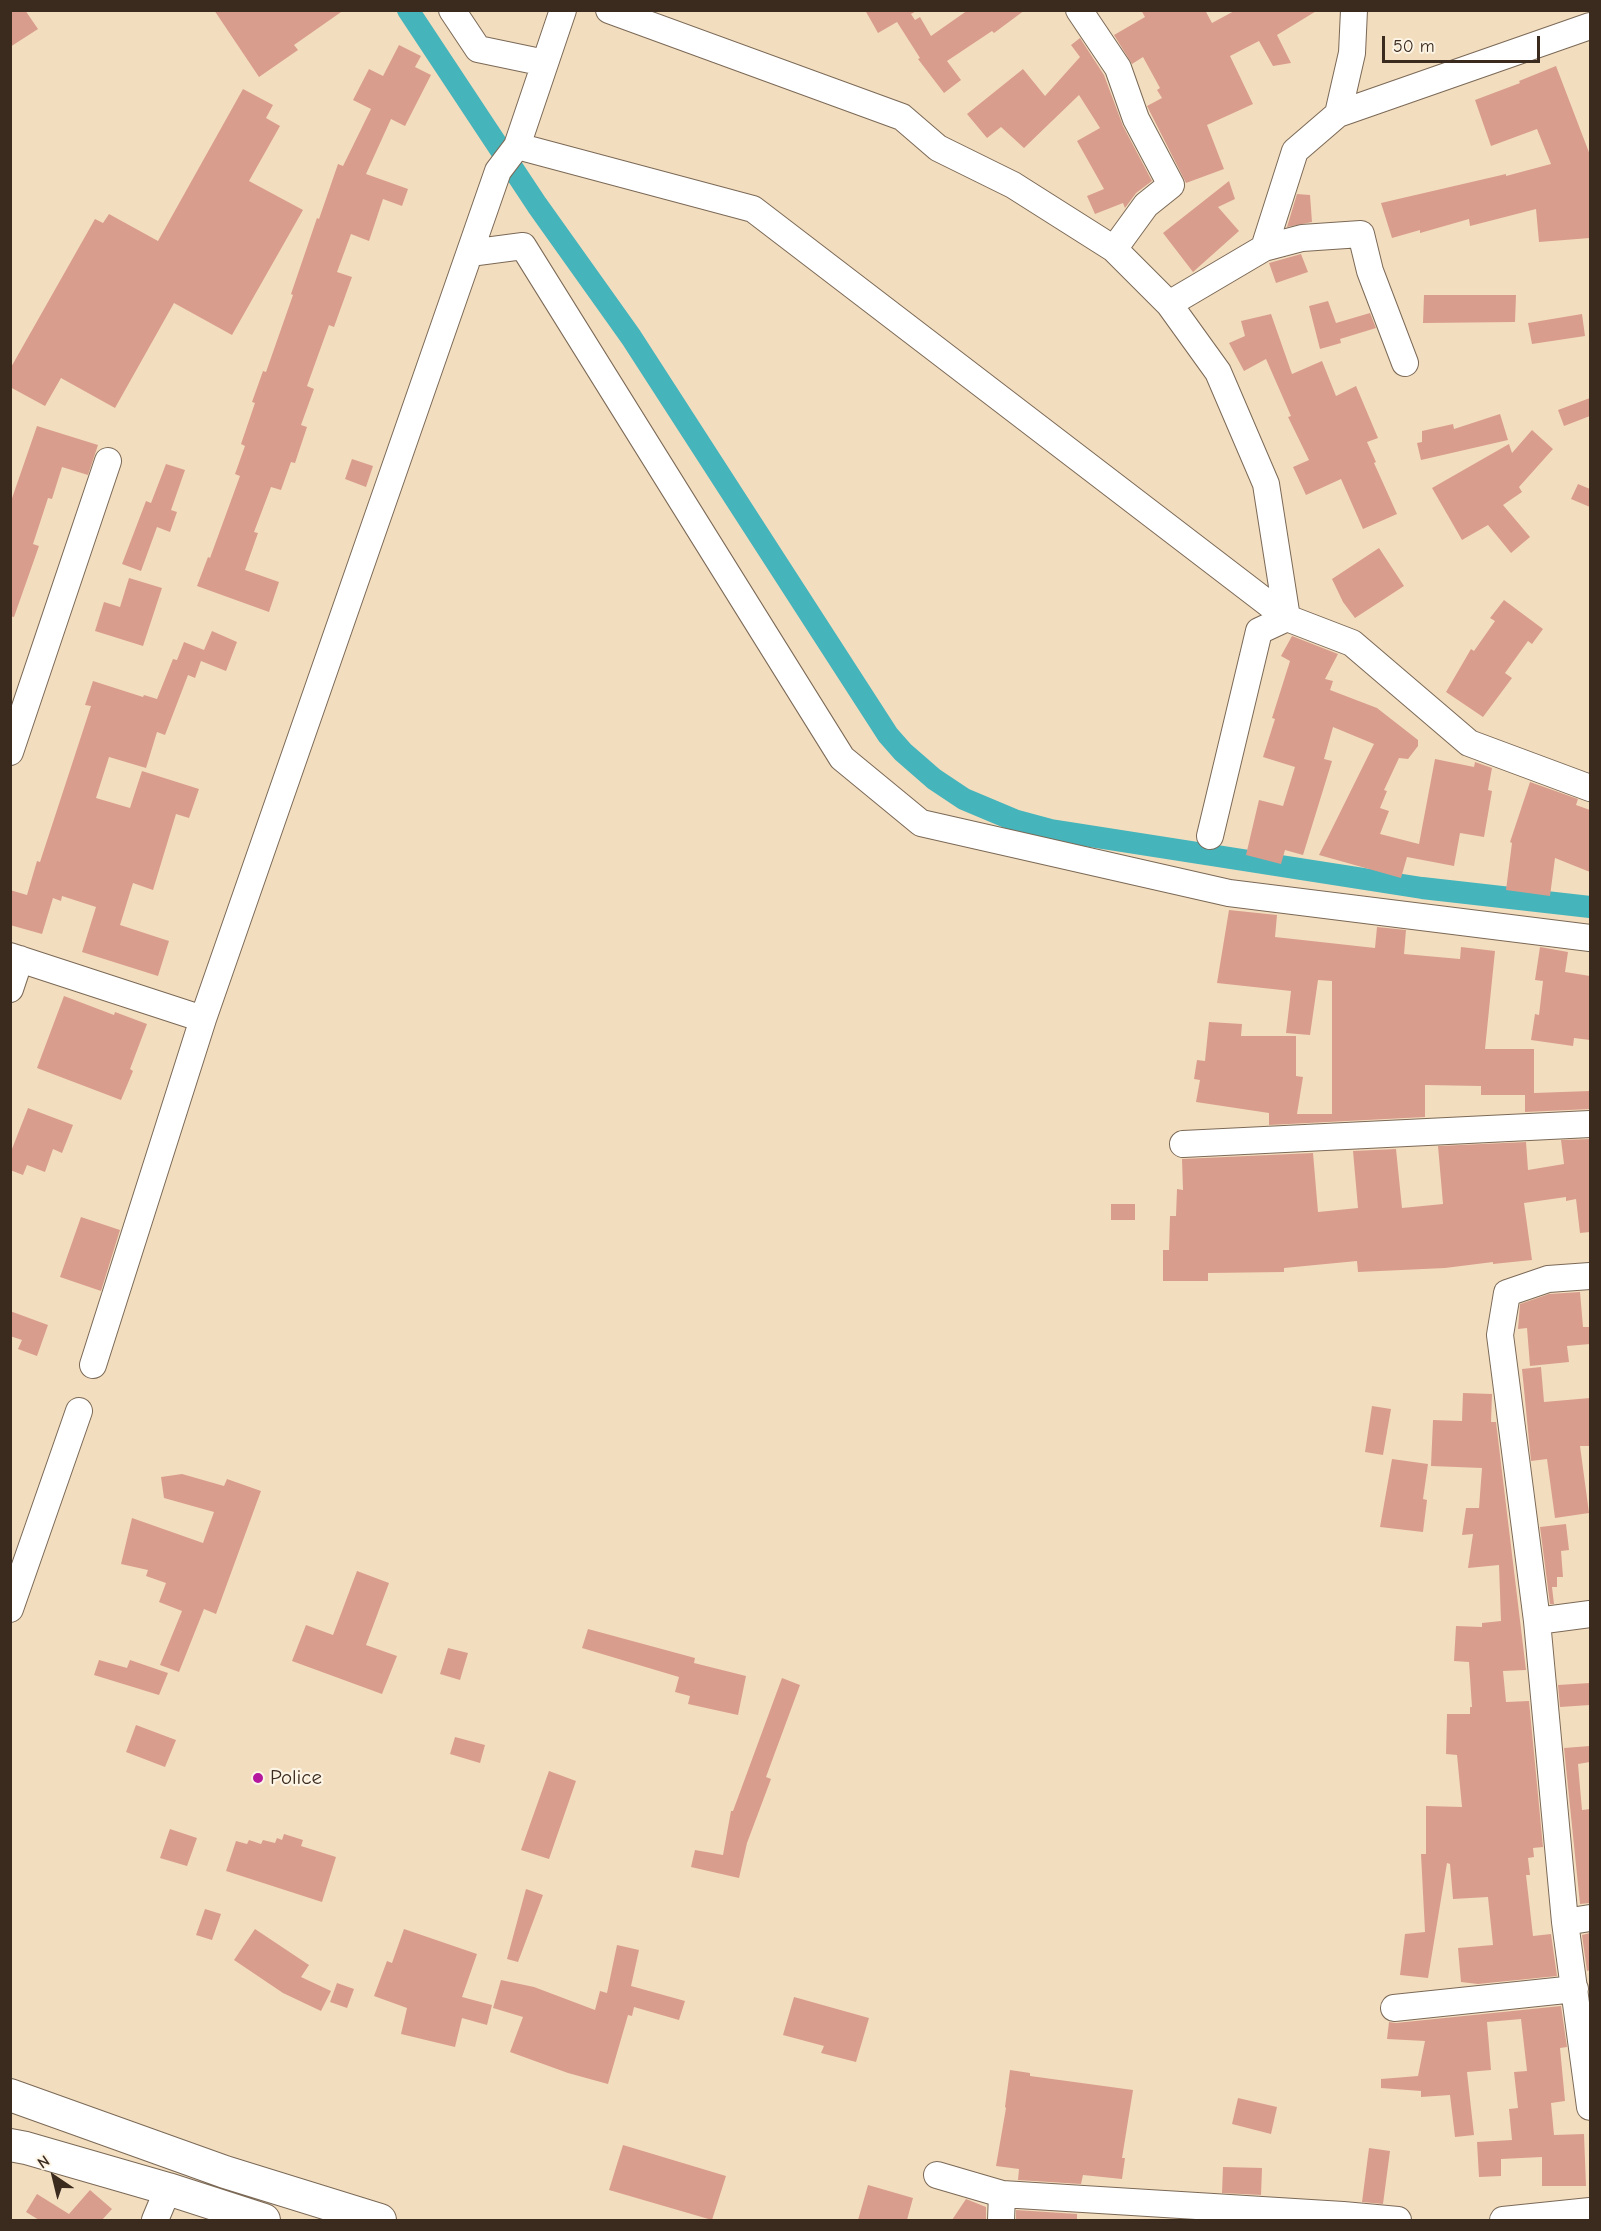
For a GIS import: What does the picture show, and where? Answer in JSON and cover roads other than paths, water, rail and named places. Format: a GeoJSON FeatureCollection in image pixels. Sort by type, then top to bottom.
{"type":"FeatureCollection","features":[{"type":"Feature","properties":{"kind":"main road"},"geometry":{"type":"LineString","coordinates":[[10,2095],[225,2172],[380,2220]]}},
{"type":"Feature","properties":{"kind":"main road"},"geometry":{"type":"LineString","coordinates":[[10,2145],[168,2189],[264,2220]]}},
{"type":"Feature","properties":{"kind":"street"},"geometry":{"type":"LineString","coordinates":[[452,10],[478,49],[545,63]]}},
{"type":"Feature","properties":{"kind":"street"},"geometry":{"type":"LineString","coordinates":[[93,1365],[203,1019],[498,171],[517,146],[562,10]]}},
{"type":"Feature","properties":{"kind":"street"},"geometry":{"type":"LineString","coordinates":[[609,10],[903,117],[938,148],[1013,185],[1114,249],[1169,304],[1218,372],[1266,484],[1287,618]]}},
{"type":"Feature","properties":{"kind":"street"},"geometry":{"type":"LineString","coordinates":[[1078,10],[1118,68],[1136,119],[1171,185],[1146,205],[1114,249]]}},
{"type":"Feature","properties":{"kind":"street"},"geometry":{"type":"LineString","coordinates":[[1338,114],[1352,53],[1354,10]]}},
{"type":"Feature","properties":{"kind":"street"},"geometry":{"type":"LineString","coordinates":[[1264,248],[1295,151],[1338,114],[1590,26]]}},
{"type":"Feature","properties":{"kind":"street"},"geometry":{"type":"LineString","coordinates":[[517,146],[753,209],[1287,618],[1352,643],[1469,743],[1590,788]]}},
{"type":"Feature","properties":{"kind":"street"},"geometry":{"type":"LineString","coordinates":[[1169,304],[1264,248],[1302,238],[1361,234],[1370,271],[1406,363]]}},
{"type":"Feature","properties":{"kind":"street"},"geometry":{"type":"LineString","coordinates":[[470,253],[523,246],[842,758],[921,824],[1229,893],[1590,938]]}},
{"type":"Feature","properties":{"kind":"street"},"geometry":{"type":"LineString","coordinates":[[10,752],[108,461]]}},
{"type":"Feature","properties":{"kind":"street"},"geometry":{"type":"LineString","coordinates":[[1210,836],[1259,631],[1287,618]]}},
{"type":"Feature","properties":{"kind":"street"},"geometry":{"type":"LineString","coordinates":[[10,989],[15,958],[203,1019]]}},
{"type":"Feature","properties":{"kind":"street"},"geometry":{"type":"LineString","coordinates":[[1183,1144],[1590,1125]]}},
{"type":"Feature","properties":{"kind":"street"},"geometry":{"type":"LineString","coordinates":[[1590,1276],[1548,1279],[1507,1293],[1500,1335],[1578,1920],[1575,1989],[1590,2090]]}},
{"type":"Feature","properties":{"kind":"street"},"geometry":{"type":"LineString","coordinates":[[10,1609],[79,1411]]}},
{"type":"Feature","properties":{"kind":"street"},"geometry":{"type":"LineString","coordinates":[[1537,1621],[1590,1614]]}},
{"type":"Feature","properties":{"kind":"street"},"geometry":{"type":"LineString","coordinates":[[1394,2008],[1575,1989]]}},
{"type":"Feature","properties":{"kind":"street"},"geometry":{"type":"LineString","coordinates":[[937,2175],[1002,2194],[1398,2220]]}},
{"type":"Feature","properties":{"kind":"street"},"geometry":{"type":"LineString","coordinates":[[155,2220],[168,2189]]}},
{"type":"Feature","properties":{"kind":"street"},"geometry":{"type":"LineString","coordinates":[[1000,2220],[1002,2194]]}},
{"type":"Feature","properties":{"kind":"street"},"geometry":{"type":"LineString","coordinates":[[1503,2220],[1590,2211]]}},
{"type":"Feature","properties":{"kind":"waterway"},"geometry":{"type":"LineString","coordinates":[[408,10],[537,205],[631,337],[888,735],[903,752],[934,779],[964,799],[1014,820],[1051,830],[1422,888],[1590,907]]}},
{"type":"Feature","properties":{"kind":"place","name":"Police"},"geometry":{"type":"Point","coordinates":[258,1778]}}]}
